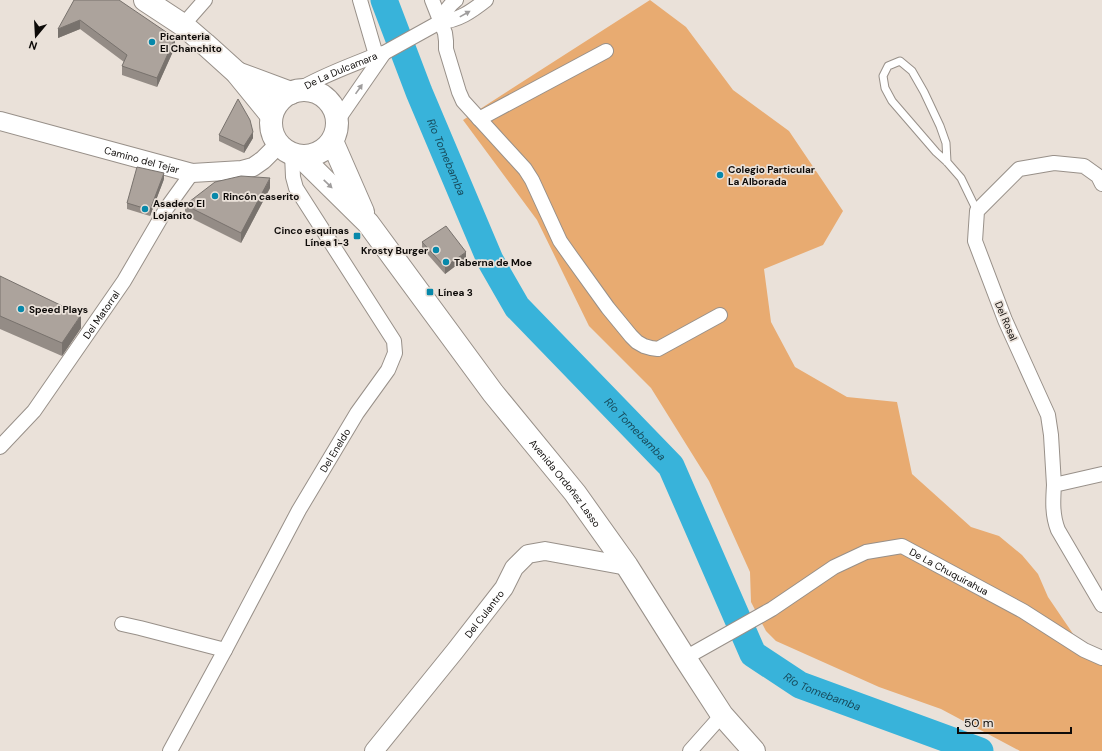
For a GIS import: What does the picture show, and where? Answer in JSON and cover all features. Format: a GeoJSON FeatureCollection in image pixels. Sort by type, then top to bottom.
{"type":"FeatureCollection","features":[{"type":"Feature","properties":{"kind":"main road"},"geometry":{"type":"LineString","coordinates":[[145,0],[183,25],[236,72],[271,115]]}},
{"type":"Feature","properties":{"kind":"main road"},"geometry":{"type":"LineString","coordinates":[[236,72],[295,91],[311,91],[324,97],[331,104],[335,112],[335,131],[326,148],[318,154],[309,156],[290,152],[273,136],[270,126],[271,115],[282,98],[295,91]]}},
{"type":"Feature","properties":{"kind":"main road","name":"Avenida Ordoñez Lasso"},"geometry":{"type":"LineString","coordinates":[[335,131],[368,222]]}},
{"type":"Feature","properties":{"kind":"main road","name":"Avenida Ordoñez Lasso"},"geometry":{"type":"LineString","coordinates":[[290,152],[368,222],[492,393],[575,493],[627,566],[684,658],[722,715],[754,751]]}},
{"type":"Feature","properties":{"kind":"street"},"geometry":{"type":"LineString","coordinates":[[183,25],[205,0]]}},
{"type":"Feature","properties":{"kind":"street"},"geometry":{"type":"LineString","coordinates":[[360,0],[382,53]]}},
{"type":"Feature","properties":{"kind":"street"},"geometry":{"type":"LineString","coordinates":[[432,0],[437,24],[446,41],[446,49],[463,101],[525,169],[532,180],[560,240],[608,308],[631,336],[644,346],[658,349],[720,314]]}},
{"type":"Feature","properties":{"kind":"street"},"geometry":{"type":"LineString","coordinates":[[437,24],[451,4],[456,0]]}},
{"type":"Feature","properties":{"kind":"street","name":"De La Dulcamara"},"geometry":{"type":"LineString","coordinates":[[295,91],[382,53],[437,24],[460,17],[486,0]]}},
{"type":"Feature","properties":{"kind":"street"},"geometry":{"type":"LineString","coordinates":[[479,119],[606,51]]}},
{"type":"Feature","properties":{"kind":"street","name":"De La Dulcamara"},"geometry":{"type":"LineString","coordinates":[[335,131],[382,53]]}},
{"type":"Feature","properties":{"kind":"street","name":"Camino del Tejar"},"geometry":{"type":"LineString","coordinates":[[0,121],[192,173],[242,170],[253,167],[263,160],[290,152]]}},
{"type":"Feature","properties":{"kind":"street","name":"Del Eneldo"},"geometry":{"type":"LineString","coordinates":[[170,751],[299,510],[357,413],[388,370],[395,353],[394,341],[296,188],[290,152]]}},
{"type":"Feature","properties":{"kind":"street"},"geometry":{"type":"LineString","coordinates":[[977,211],[1019,169],[1054,163],[1084,166],[1098,176],[1102,184]]}},
{"type":"Feature","properties":{"kind":"street","name":"Del Matorral"},"geometry":{"type":"LineString","coordinates":[[0,447],[34,411],[124,281],[166,209],[192,173]]}},
{"type":"Feature","properties":{"kind":"street","name":"Del Rosal"},"geometry":{"type":"LineString","coordinates":[[977,211],[975,241],[1005,320],[1048,415],[1051,435],[1054,485]]}},
{"type":"Feature","properties":{"kind":"street"},"geometry":{"type":"LineString","coordinates":[[1102,474],[1054,485],[1053,514],[1058,530],[1102,605]]}},
{"type":"Feature","properties":{"kind":"street","name":"De La Chuquirahua"},"geometry":{"type":"LineString","coordinates":[[684,658],[772,610],[834,567],[866,552],[902,546],[1023,611],[1084,650],[1102,658]]}},
{"type":"Feature","properties":{"kind":"street","name":"Del Culantro"},"geometry":{"type":"LineString","coordinates":[[374,751],[504,588],[514,568],[528,554],[544,551],[627,566]]}},
{"type":"Feature","properties":{"kind":"street"},"geometry":{"type":"LineString","coordinates":[[122,624],[225,650]]}},
{"type":"Feature","properties":{"kind":"street"},"geometry":{"type":"LineString","coordinates":[[690,751],[722,715]]}},
{"type":"Feature","properties":{"kind":"lane","name":"Del Rosal"},"geometry":{"type":"LineString","coordinates":[[947,162],[946,143],[940,126],[912,71],[900,61],[888,66],[883,76],[885,88],[892,101],[936,152],[961,178],[977,211]]}},
{"type":"Feature","properties":{"kind":"shaded area"},"geometry":{"type":"Polygon","coordinates":[[[650,0],[686,27],[733,90],[789,131],[843,211],[823,245],[764,269],[771,322],[795,367],[847,397],[897,402],[912,474],[971,527],[999,536],[1022,555],[1038,574],[1048,597],[1084,650],[1102,658],[1102,751],[1020,751],[941,709],[879,687],[776,641],[766,631],[751,602],[750,572],[709,481],[651,388],[589,326],[537,220],[463,120],[650,0]]]}},
{"type":"Feature","properties":{"kind":"building"},"geometry":{"type":"Polygon","coordinates":[[[74,0],[119,0],[175,38],[157,78],[122,66],[127,55],[80,20],[58,29],[74,0]]]}},
{"type":"Feature","properties":{"kind":"building"},"geometry":{"type":"Polygon","coordinates":[[[238,99],[250,120],[253,132],[244,146],[219,135],[238,99]]]}},
{"type":"Feature","properties":{"kind":"building"},"geometry":{"type":"Polygon","coordinates":[[[137,167],[164,173],[150,210],[127,203],[137,167]]]}},
{"type":"Feature","properties":{"kind":"building"},"geometry":{"type":"Polygon","coordinates":[[[241,176],[270,178],[241,233],[185,205],[215,182],[241,176]]]}},
{"type":"Feature","properties":{"kind":"building"},"geometry":{"type":"Polygon","coordinates":[[[446,226],[466,252],[445,267],[422,242],[446,226]]]}},
{"type":"Feature","properties":{"kind":"building","name":"Speed Plays"},"geometry":{"type":"Polygon","coordinates":[[[0,276],[81,315],[62,343],[0,316],[0,276]]]}},
{"type":"Feature","properties":{"kind":"waterway","name":"Río Tomebamba"},"geometry":{"type":"LineString","coordinates":[[384,0],[419,92],[490,260],[517,307],[671,466],[753,654],[800,685],[980,751]]}},
{"type":"Feature","properties":{"kind":"place","name":"Picanteria El Chanchito"},"geometry":{"type":"Point","coordinates":[152,42]}},
{"type":"Feature","properties":{"kind":"place","name":"Colegio Particular La Alborada"},"geometry":{"type":"Point","coordinates":[720,175]}},
{"type":"Feature","properties":{"kind":"place","name":"Rincón caserito"},"geometry":{"type":"Point","coordinates":[215,196]}},
{"type":"Feature","properties":{"kind":"place","name":"Asadero El Lojanito"},"geometry":{"type":"Point","coordinates":[145,209]}},
{"type":"Feature","properties":{"kind":"place","name":"Cinco esquinas Línea 1-3"},"geometry":{"type":"Point","coordinates":[357,236]}},
{"type":"Feature","properties":{"kind":"place","name":"Krosty Burger"},"geometry":{"type":"Point","coordinates":[436,250]}},
{"type":"Feature","properties":{"kind":"place","name":"Taberna de Moe"},"geometry":{"type":"Point","coordinates":[446,262]}},
{"type":"Feature","properties":{"kind":"place","name":"Línea 3"},"geometry":{"type":"Point","coordinates":[430,292]}},
{"type":"Feature","properties":{"kind":"place","name":"Speed Plays"},"geometry":{"type":"Point","coordinates":[21,309]}}]}
